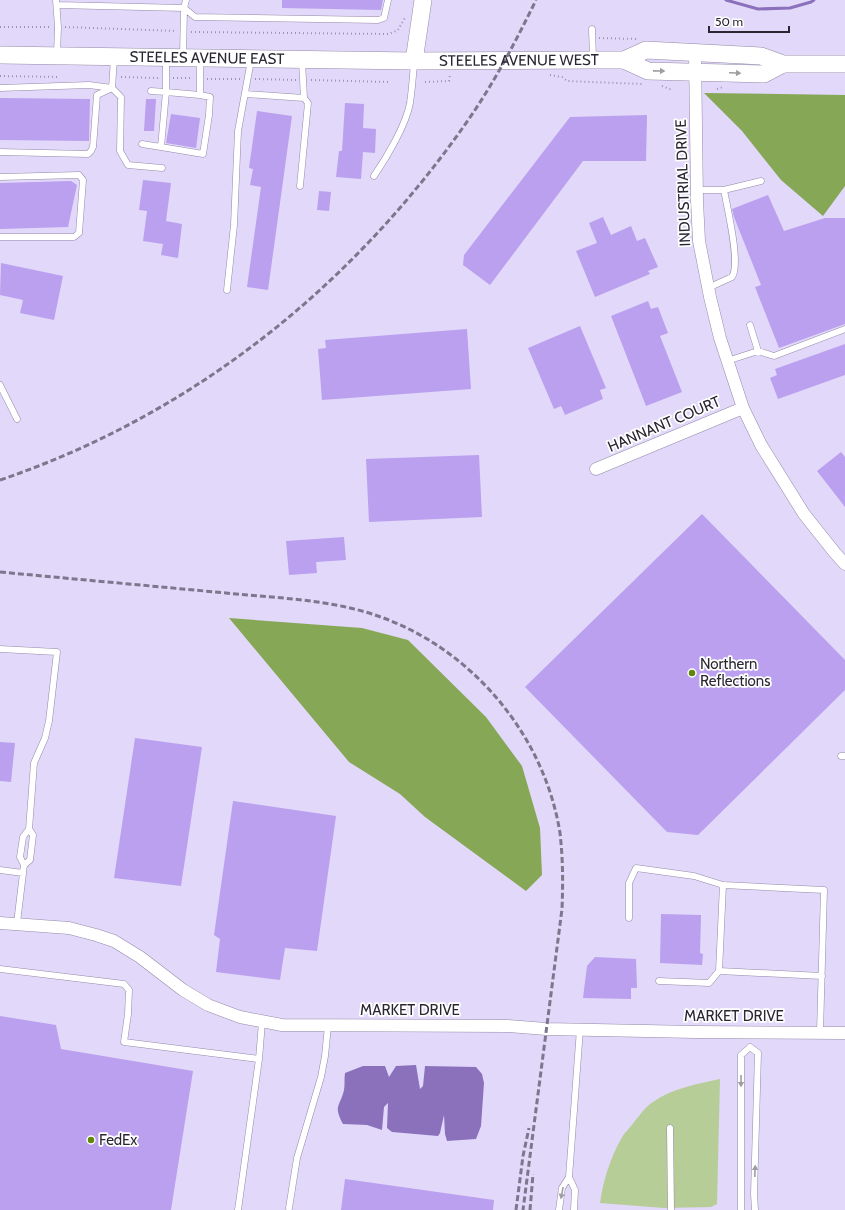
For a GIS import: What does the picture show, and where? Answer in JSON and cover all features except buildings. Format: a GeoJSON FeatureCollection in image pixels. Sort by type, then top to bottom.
{"type":"FeatureCollection","features":[{"type":"Feature","properties":{"kind":"main road"},"geometry":{"type":"LineString","coordinates":[[414,61],[423,0]]}},
{"type":"Feature","properties":{"kind":"main road","name":"STEELES AVENUE WEST"},"geometry":{"type":"LineString","coordinates":[[414,61],[624,60],[646,50],[761,56],[783,64],[845,64]]}},
{"type":"Feature","properties":{"kind":"main road","name":"STEELES AVENUE EAST"},"geometry":{"type":"LineString","coordinates":[[0,55],[414,61]]}},
{"type":"Feature","properties":{"kind":"main road","name":"STEELES AVENUE WEST"},"geometry":{"type":"LineString","coordinates":[[624,60],[648,71],[696,71],[764,74],[783,64]]}},
{"type":"Feature","properties":{"kind":"street","name":"INDUSTRIAL DRIVE"},"geometry":{"type":"LineString","coordinates":[[695,52],[696,190],[699,242],[720,338],[743,408],[761,445],[804,514],[845,564]]}},
{"type":"Feature","properties":{"kind":"street","name":"HANNANT COURT"},"geometry":{"type":"LineString","coordinates":[[596,469],[743,408]]}},
{"type":"Feature","properties":{"kind":"street","name":"MARKET DRIVE"},"geometry":{"type":"LineString","coordinates":[[0,923],[17,923],[69,928],[114,941],[140,957],[183,990],[208,1005],[240,1018],[282,1025],[508,1026],[580,1029],[845,1033]]}},
{"type":"Feature","properties":{"kind":"lane"},"geometry":{"type":"LineString","coordinates":[[185,2],[195,18],[378,20],[384,18],[388,0]]}},
{"type":"Feature","properties":{"kind":"lane"},"geometry":{"type":"LineString","coordinates":[[57,56],[58,27],[56,3],[185,2]]}},
{"type":"Feature","properties":{"kind":"lane"},"geometry":{"type":"LineString","coordinates":[[183,58],[185,2]]}},
{"type":"Feature","properties":{"kind":"lane"},"geometry":{"type":"LineString","coordinates":[[592,29],[593,60]]}},
{"type":"Feature","properties":{"kind":"lane"},"geometry":{"type":"LineString","coordinates":[[112,88],[114,57]]}},
{"type":"Feature","properties":{"kind":"lane"},"geometry":{"type":"LineString","coordinates":[[161,148],[166,92],[166,57]]}},
{"type":"Feature","properties":{"kind":"lane"},"geometry":{"type":"LineString","coordinates":[[200,58],[200,95]]}},
{"type":"Feature","properties":{"kind":"lane"},"geometry":{"type":"LineString","coordinates":[[226,290],[234,225],[238,131],[252,59]]}},
{"type":"Feature","properties":{"kind":"lane"},"geometry":{"type":"LineString","coordinates":[[300,186],[308,103],[304,98],[302,59]]}},
{"type":"Feature","properties":{"kind":"lane"},"geometry":{"type":"LineString","coordinates":[[374,176],[383,163],[403,125],[410,103],[414,61]]}},
{"type":"Feature","properties":{"kind":"lane"},"geometry":{"type":"LineString","coordinates":[[0,88],[89,85],[112,88],[121,97],[120,151],[128,165],[162,168]]}},
{"type":"Feature","properties":{"kind":"lane"},"geometry":{"type":"LineString","coordinates":[[0,152],[88,154],[93,147],[97,95],[112,88]]}},
{"type":"Feature","properties":{"kind":"lane"},"geometry":{"type":"LineString","coordinates":[[142,144],[203,154],[209,115],[210,97],[151,91]]}},
{"type":"Feature","properties":{"kind":"lane"},"geometry":{"type":"LineString","coordinates":[[245,94],[304,98]]}},
{"type":"Feature","properties":{"kind":"lane"},"geometry":{"type":"LineString","coordinates":[[0,177],[79,174],[83,180],[79,233],[74,237],[0,237]]}},
{"type":"Feature","properties":{"kind":"lane"},"geometry":{"type":"LineString","coordinates":[[696,190],[724,190],[761,181]]}},
{"type":"Feature","properties":{"kind":"lane"},"geometry":{"type":"LineString","coordinates":[[708,288],[732,277],[735,269],[735,252],[724,190]]}},
{"type":"Feature","properties":{"kind":"lane"},"geometry":{"type":"LineString","coordinates":[[750,325],[758,351]]}},
{"type":"Feature","properties":{"kind":"lane"},"geometry":{"type":"LineString","coordinates":[[728,361],[758,351],[774,356],[845,329]]}},
{"type":"Feature","properties":{"kind":"lane"},"geometry":{"type":"LineString","coordinates":[[0,385],[17,419]]}},
{"type":"Feature","properties":{"kind":"lane"},"geometry":{"type":"LineString","coordinates":[[0,649],[57,652],[49,721],[45,738],[34,763],[29,829],[23,836],[20,857],[24,865],[17,923]]}},
{"type":"Feature","properties":{"kind":"lane"},"geometry":{"type":"LineString","coordinates":[[24,865],[30,860],[34,835],[29,829]]}},
{"type":"Feature","properties":{"kind":"lane"},"geometry":{"type":"LineString","coordinates":[[629,918],[630,883],[636,868],[694,876],[723,885],[824,890],[820,1032]]}},
{"type":"Feature","properties":{"kind":"lane"},"geometry":{"type":"LineString","coordinates":[[0,870],[23,873]]}},
{"type":"Feature","properties":{"kind":"lane"},"geometry":{"type":"LineString","coordinates":[[660,981],[709,983],[719,972],[723,885]]}},
{"type":"Feature","properties":{"kind":"lane"},"geometry":{"type":"LineString","coordinates":[[0,969],[124,984],[129,990],[128,1014],[124,1042],[259,1059]]}},
{"type":"Feature","properties":{"kind":"lane"},"geometry":{"type":"LineString","coordinates":[[719,972],[822,976]]}},
{"type":"Feature","properties":{"kind":"lane"},"geometry":{"type":"LineString","coordinates":[[238,1210],[259,1059],[262,1022]]}},
{"type":"Feature","properties":{"kind":"lane"},"geometry":{"type":"LineString","coordinates":[[289,1208],[297,1158],[325,1056],[328,1026]]}},
{"type":"Feature","properties":{"kind":"lane"},"geometry":{"type":"LineString","coordinates":[[559,1210],[562,1188],[569,1178],[580,1029]]}},
{"type":"Feature","properties":{"kind":"lane"},"geometry":{"type":"LineString","coordinates":[[741,1210],[740,1055],[750,1046],[750,1032]]}},
{"type":"Feature","properties":{"kind":"lane"},"geometry":{"type":"LineString","coordinates":[[750,1046],[758,1053],[754,1194],[755,1210]]}},
{"type":"Feature","properties":{"kind":"lane"},"geometry":{"type":"LineString","coordinates":[[670,1128],[671,1210]]}},
{"type":"Feature","properties":{"kind":"lane"},"geometry":{"type":"LineString","coordinates":[[569,1178],[575,1190],[574,1210]]}},
{"type":"Feature","properties":{"kind":"path"},"geometry":{"type":"LineString","coordinates":[[0,27],[58,27],[183,32],[389,34],[398,30],[405,18],[406,12]]}},
{"type":"Feature","properties":{"kind":"path"},"geometry":{"type":"LineString","coordinates":[[425,82],[449,81]]}},
{"type":"Feature","properties":{"kind":"path"},"geometry":{"type":"LineString","coordinates":[[567,81],[645,84]]}},
{"type":"Feature","properties":{"kind":"path"},"geometry":{"type":"LineString","coordinates":[[660,85],[672,90]]}},
{"type":"Feature","properties":{"kind":"green space"},"geometry":{"type":"Polygon","coordinates":[[[704,93],[845,95],[845,186],[823,216],[781,180],[742,131],[704,93]]]}},
{"type":"Feature","properties":{"kind":"green space"},"geometry":{"type":"Polygon","coordinates":[[[229,618],[362,628],[408,640],[486,717],[522,766],[540,828],[542,875],[526,891],[425,817],[400,794],[349,762],[229,618]]]}},
{"type":"Feature","properties":{"kind":"green space"},"geometry":{"type":"Polygon","coordinates":[[[720,1079],[717,1204],[711,1207],[664,1208],[600,1203],[608,1170],[617,1147],[624,1135],[645,1109],[660,1097],[668,1093],[720,1079]]]}},
{"type":"Feature","properties":{"kind":"shaded area"},"geometry":{"type":"Polygon","coordinates":[[[416,1065],[420,1089],[423,1086],[425,1066],[476,1067],[482,1074],[484,1083],[481,1126],[476,1139],[447,1141],[444,1115],[438,1136],[392,1132],[387,1128],[388,1103],[384,1107],[382,1130],[367,1125],[343,1124],[338,1113],[338,1106],[344,1090],[345,1073],[363,1066],[385,1066],[389,1077],[396,1066],[416,1065]]]}},
{"type":"Feature","properties":{"kind":"waterway"},"geometry":{"type":"LineString","coordinates":[[726,0],[758,9],[790,8],[814,0]]}},
{"type":"Feature","properties":{"kind":"railway"},"geometry":{"type":"LineString","coordinates":[[0,480],[72,452],[140,419],[205,380],[266,336],[324,286],[378,233],[427,175],[473,113],[506,58],[536,0]]}},
{"type":"Feature","properties":{"kind":"railway"},"geometry":{"type":"LineString","coordinates":[[0,572],[300,600],[354,609],[372,614],[407,628],[440,647],[470,671],[496,698],[519,728],[538,761],[551,796],[560,833],[563,880],[562,909],[523,1210]]}},
{"type":"Feature","properties":{"kind":"railway"},"geometry":{"type":"LineString","coordinates":[[516,1210],[523,1156],[529,1128]]}},
{"type":"Feature","properties":{"kind":"railway"},"geometry":{"type":"LineString","coordinates":[[530,1210],[533,1174]]}},
{"type":"Feature","properties":{"kind":"place","name":"Northern Reflections"},"geometry":{"type":"Point","coordinates":[692,673]}},
{"type":"Feature","properties":{"kind":"place","name":"FedEx"},"geometry":{"type":"Point","coordinates":[91,1140]}}]}
